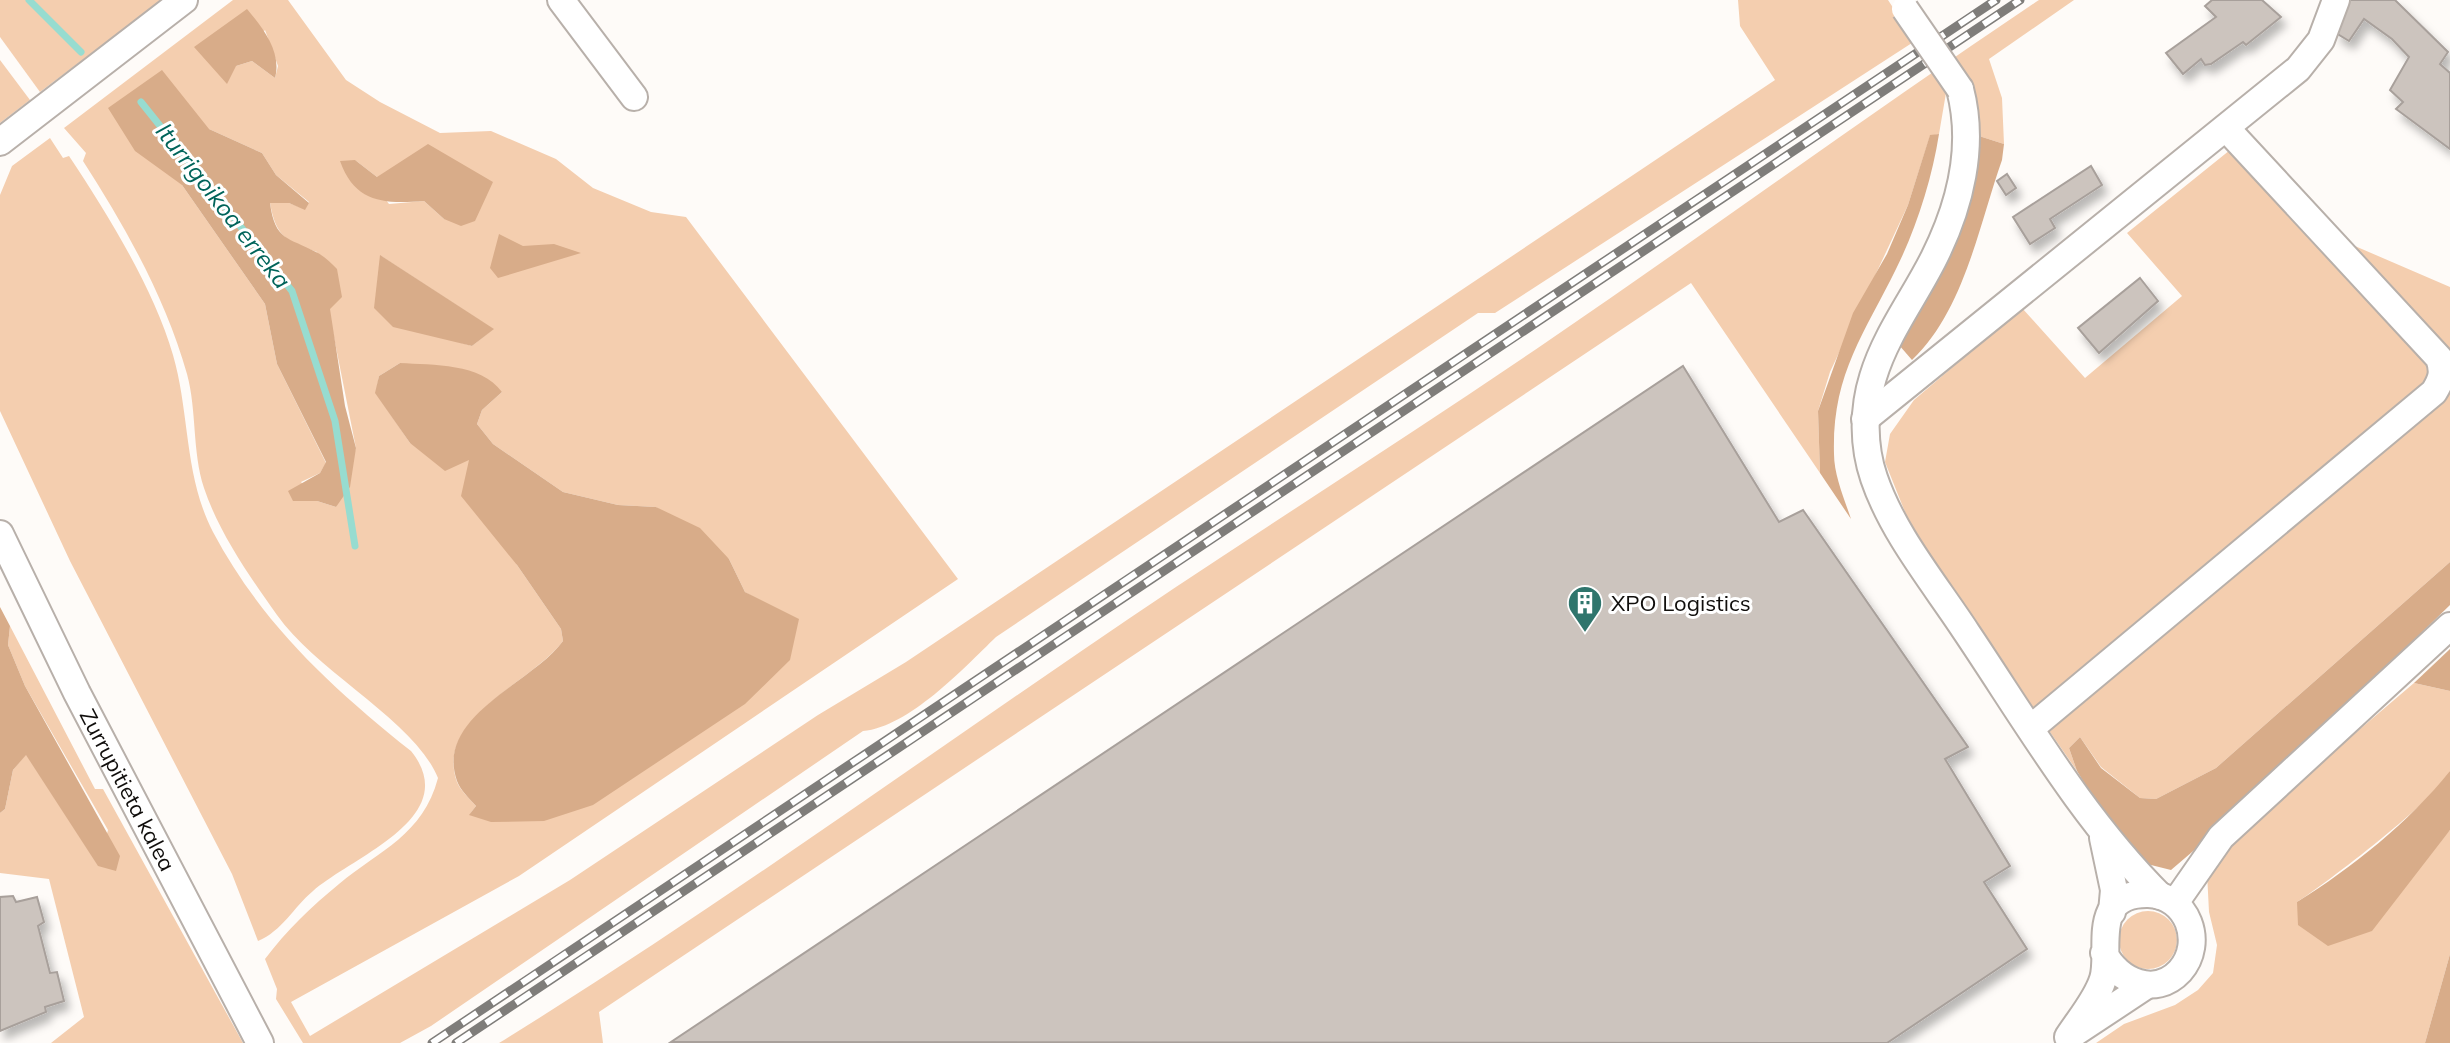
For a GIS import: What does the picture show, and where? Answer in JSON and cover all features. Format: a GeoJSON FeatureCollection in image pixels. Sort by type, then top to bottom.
{"type":"FeatureCollection","features":[{"type":"Feature","properties":{"kind":"street"},"geometry":{"type":"LineString","coordinates":[[0,142],[184,0]]}},
{"type":"Feature","properties":{"kind":"street"},"geometry":{"type":"LineString","coordinates":[[561,0],[634,97]]}},
{"type":"Feature","properties":{"kind":"street"},"geometry":{"type":"LineString","coordinates":[[1865,419],[2298,69],[2321,40],[2336,0]]}},
{"type":"Feature","properties":{"kind":"street"},"geometry":{"type":"LineString","coordinates":[[1902,5],[1960,89],[1967,138],[1955,207],[1935,257],[1883,350],[1873,376],[1865,419],[1867,447],[1881,497],[1899,531],[2102,835],[2186,915],[2193,946],[2177,974],[2163,982],[2147,985],[2064,1040]]}},
{"type":"Feature","properties":{"kind":"street"},"geometry":{"type":"LineString","coordinates":[[2031,728],[2434,392],[2442,380],[2443,369],[2439,358],[2226,128]]}},
{"type":"Feature","properties":{"kind":"street","name":"Zurrupitieta kalea"},"geometry":{"type":"LineString","coordinates":[[0,534],[77,693],[260,1043]]}},
{"type":"Feature","properties":{"kind":"street"},"geometry":{"type":"LineString","coordinates":[[2168,900],[2221,837],[2450,626]]}},
{"type":"Feature","properties":{"kind":"street"},"geometry":{"type":"LineString","coordinates":[[2064,1040],[2104,978],[2105,925],[2112,912],[2114,890],[2102,835]]}},
{"type":"Feature","properties":{"kind":"street"},"geometry":{"type":"LineString","coordinates":[[2112,912],[2133,897],[2168,900]]}},
{"type":"Feature","properties":{"kind":"street"},"geometry":{"type":"LineString","coordinates":[[2104,953],[2120,976],[2147,985]]}},
{"type":"Feature","properties":{"kind":"shaded area"},"geometry":{"type":"Polygon","coordinates":[[[0,0],[162,0],[40,92],[0,37],[0,0]]]}},
{"type":"Feature","properties":{"kind":"shaded area"},"geometry":{"type":"Polygon","coordinates":[[[233,0],[288,0],[346,80],[380,102],[440,133],[491,131],[556,159],[593,188],[651,212],[686,217],[958,579],[519,876],[291,1002],[310,1036],[570,880],[818,715],[906,662],[1775,80],[1740,26],[1738,0],[1888,0],[1915,41],[1495,313],[1478,313],[996,637],[917,708],[881,727],[863,731],[431,1026],[400,1043],[303,1043],[276,999],[277,989],[265,959],[319,901],[411,828],[431,798],[438,778],[409,736],[294,636],[256,585],[227,538],[210,505],[200,474],[190,388],[168,318],[129,237],[83,161],[86,153],[64,128],[233,0]],[[265,30],[236,66],[252,61],[275,78],[278,66],[265,30]],[[209,129],[182,185],[265,304],[277,364],[326,463],[320,473],[301,482],[317,501],[336,507],[356,448],[317,252],[290,241],[279,231],[270,203],[289,203],[305,209],[309,202],[276,175],[262,153],[209,129]],[[355,160],[389,204],[424,201],[444,219],[475,221],[377,177],[355,160]],[[381,256],[431,334],[472,346],[493,329],[381,256]],[[400,363],[379,376],[376,393],[410,443],[469,459],[517,565],[561,629],[563,641],[490,703],[460,739],[454,759],[457,782],[476,806],[470,814],[770,607],[745,592],[729,559],[656,507],[618,505],[563,492],[493,444],[477,424],[482,410],[502,392],[400,363]]]}},
{"type":"Feature","properties":{"kind":"shaded area"},"geometry":{"type":"Polygon","coordinates":[[[2039,0],[2074,0],[1989,59],[2002,98],[2004,144],[1979,136],[1974,107],[1937,77],[1946,93],[1939,134],[1930,136],[1908,205],[1830,372],[1818,411],[1820,473],[1691,283],[599,1012],[603,1043],[499,1043],[719,900],[1138,613],[1548,341],[2039,0]]]}},
{"type":"Feature","properties":{"kind":"shaded area"},"geometry":{"type":"Polygon","coordinates":[[[247,9],[265,32],[273,50],[275,78],[252,61],[236,66],[227,84],[194,47],[247,9]]]}},
{"type":"Feature","properties":{"kind":"shaded area"},"geometry":{"type":"Polygon","coordinates":[[[0,60],[30,100],[0,123],[0,60]]]}},
{"type":"Feature","properties":{"kind":"shaded area"},"geometry":{"type":"Polygon","coordinates":[[[162,70],[209,129],[262,153],[276,175],[309,203],[305,210],[289,203],[270,203],[275,225],[284,236],[319,254],[337,269],[342,297],[330,309],[345,406],[356,448],[350,487],[336,507],[317,501],[293,501],[288,491],[320,473],[326,462],[277,364],[265,304],[182,185],[135,151],[108,108],[162,70]]]}},
{"type":"Feature","properties":{"kind":"shaded area"},"geometry":{"type":"Polygon","coordinates":[[[1939,134],[1917,221],[1861,336],[1838,401],[1834,462],[1851,519],[1820,473],[1818,411],[1853,313],[1887,254],[1908,205],[1930,135],[1939,134]]]}},
{"type":"Feature","properties":{"kind":"shaded area"},"geometry":{"type":"Polygon","coordinates":[[[1979,136],[2004,144],[2002,160],[1957,292],[1930,340],[1912,360],[1899,345],[1951,244],[1961,218],[1970,192],[1979,136]]]}},
{"type":"Feature","properties":{"kind":"shaded area"},"geometry":{"type":"Polygon","coordinates":[[[50,138],[63,158],[69,156],[99,202],[154,304],[173,355],[197,489],[213,532],[232,565],[253,596],[300,652],[353,703],[411,751],[424,775],[424,796],[414,815],[397,833],[313,891],[281,925],[258,941],[232,874],[70,561],[0,411],[0,195],[12,166],[50,138]]]}},
{"type":"Feature","properties":{"kind":"shaded area"},"geometry":{"type":"Polygon","coordinates":[[[428,144],[493,182],[475,221],[461,226],[444,219],[424,201],[396,202],[373,198],[354,185],[340,161],[355,160],[377,177],[428,144]]]}},
{"type":"Feature","properties":{"kind":"shaded area"},"geometry":{"type":"Polygon","coordinates":[[[2235,146],[2334,237],[2450,287],[2450,562],[2216,768],[2156,799],[2140,798],[2101,767],[2080,737],[2069,748],[2077,771],[1953,592],[1907,517],[1885,462],[1890,434],[1914,400],[2022,308],[2085,378],[2182,296],[2127,233],[2235,146]]]}},
{"type":"Feature","properties":{"kind":"shaded area"},"geometry":{"type":"Polygon","coordinates":[[[499,234],[523,246],[554,244],[581,253],[498,278],[490,268],[499,234]]]}},
{"type":"Feature","properties":{"kind":"shaded area"},"geometry":{"type":"Polygon","coordinates":[[[380,255],[494,329],[472,346],[393,327],[374,308],[380,255]]]}},
{"type":"Feature","properties":{"kind":"shaded area"},"geometry":{"type":"Polygon","coordinates":[[[400,363],[456,367],[493,383],[502,392],[482,410],[477,424],[493,444],[563,492],[618,505],[656,507],[700,528],[729,559],[745,592],[799,619],[790,660],[745,704],[593,805],[544,821],[491,822],[469,815],[476,806],[458,784],[454,758],[460,738],[490,702],[549,656],[563,641],[561,629],[517,565],[461,496],[469,460],[445,471],[410,443],[375,393],[379,376],[400,363]]]}},
{"type":"Feature","properties":{"kind":"shaded area"},"geometry":{"type":"Polygon","coordinates":[[[2450,562],[2450,605],[2226,823],[2171,870],[2131,860],[2077,771],[2069,748],[2080,737],[2101,768],[2140,798],[2156,799],[2216,768],[2450,562]]]}},
{"type":"Feature","properties":{"kind":"shaded area"},"geometry":{"type":"Polygon","coordinates":[[[0,607],[10,626],[8,645],[25,686],[120,856],[116,871],[98,866],[26,755],[13,770],[5,809],[0,813],[0,607]]]}},
{"type":"Feature","properties":{"kind":"shaded area"},"geometry":{"type":"Polygon","coordinates":[[[10,626],[95,789],[103,789],[243,1043],[51,1043],[84,1017],[49,879],[0,873],[0,813],[5,809],[13,770],[26,754],[98,865],[108,830],[25,686],[8,645],[10,626]]]}},
{"type":"Feature","properties":{"kind":"shaded area"},"geometry":{"type":"Polygon","coordinates":[[[2450,649],[2450,691],[2414,683],[2450,649]]]}},
{"type":"Feature","properties":{"kind":"shaded area"},"geometry":{"type":"Polygon","coordinates":[[[2414,683],[2450,691],[2450,771],[2405,819],[2297,902],[2434,846],[2450,830],[2450,954],[2425,1043],[2096,1043],[2124,1024],[2175,1005],[2198,990],[2213,973],[2217,945],[2209,912],[2207,873],[2244,828],[2414,683]]]}},
{"type":"Feature","properties":{"kind":"shaded area"},"geometry":{"type":"Polygon","coordinates":[[[2450,771],[2450,830],[2372,931],[2328,946],[2298,925],[2297,902],[2379,843],[2417,808],[2450,771]]]}},
{"type":"Feature","properties":{"kind":"shaded area"},"geometry":{"type":"Polygon","coordinates":[[[2148,911],[2169,919],[2177,940],[2169,961],[2148,969],[2127,961],[2119,940],[2127,919],[2148,911]]]}},
{"type":"Feature","properties":{"kind":"shaded area"},"geometry":{"type":"Polygon","coordinates":[[[2450,954],[2450,1043],[2425,1043],[2450,954]]]}},
{"type":"Feature","properties":{"kind":"building"},"geometry":{"type":"Polygon","coordinates":[[[2212,0],[2262,0],[2281,17],[2246,45],[2243,42],[2211,64],[2205,65],[2201,59],[2183,74],[2166,53],[2216,17],[2205,6],[2212,0]]]}},
{"type":"Feature","properties":{"kind":"building"},"geometry":{"type":"Polygon","coordinates":[[[2347,0],[2395,0],[2448,52],[2440,64],[2450,73],[2450,149],[2396,109],[2403,102],[2390,90],[2409,57],[2392,39],[2364,19],[2349,41],[2336,33],[2347,0]]]}},
{"type":"Feature","properties":{"kind":"building"},"geometry":{"type":"Polygon","coordinates":[[[2091,166],[2102,185],[2050,219],[2055,228],[2030,244],[2013,217],[2091,166]]]}},
{"type":"Feature","properties":{"kind":"building"},"geometry":{"type":"Polygon","coordinates":[[[2007,174],[2016,188],[2006,195],[1997,181],[2007,174]]]}},
{"type":"Feature","properties":{"kind":"building"},"geometry":{"type":"Polygon","coordinates":[[[2140,278],[2158,301],[2099,353],[2078,328],[2140,278]]]}},
{"type":"Feature","properties":{"kind":"building","name":"XPO Logistics"},"geometry":{"type":"Polygon","coordinates":[[[1683,366],[1779,522],[1803,510],[1968,747],[1945,759],[2010,866],[1984,882],[2027,949],[1887,1043],[671,1042],[1683,366]]]}},
{"type":"Feature","properties":{"kind":"building"},"geometry":{"type":"Polygon","coordinates":[[[13,896],[16,902],[37,897],[44,922],[38,926],[50,973],[57,972],[64,1001],[45,1007],[46,1012],[0,1031],[0,897],[13,896]]]}},
{"type":"Feature","properties":{"kind":"waterway","name":"Iturrigoikoa erreka"},"geometry":{"type":"LineString","coordinates":[[29,0],[81,52]]}},
{"type":"Feature","properties":{"kind":"waterway","name":"Iturrigoikoa erreka"},"geometry":{"type":"LineString","coordinates":[[141,102],[292,291],[335,421],[355,546]]}},
{"type":"Feature","properties":{"kind":"railway"},"geometry":{"type":"LineString","coordinates":[[432,1043],[1996,0]]}},
{"type":"Feature","properties":{"kind":"railway"},"geometry":{"type":"LineString","coordinates":[[456,1043],[2020,0]]}},
{"type":"Feature","properties":{"kind":"place","name":"XPO Logistics"},"geometry":{"type":"Point","coordinates":[1585,634]}}]}
